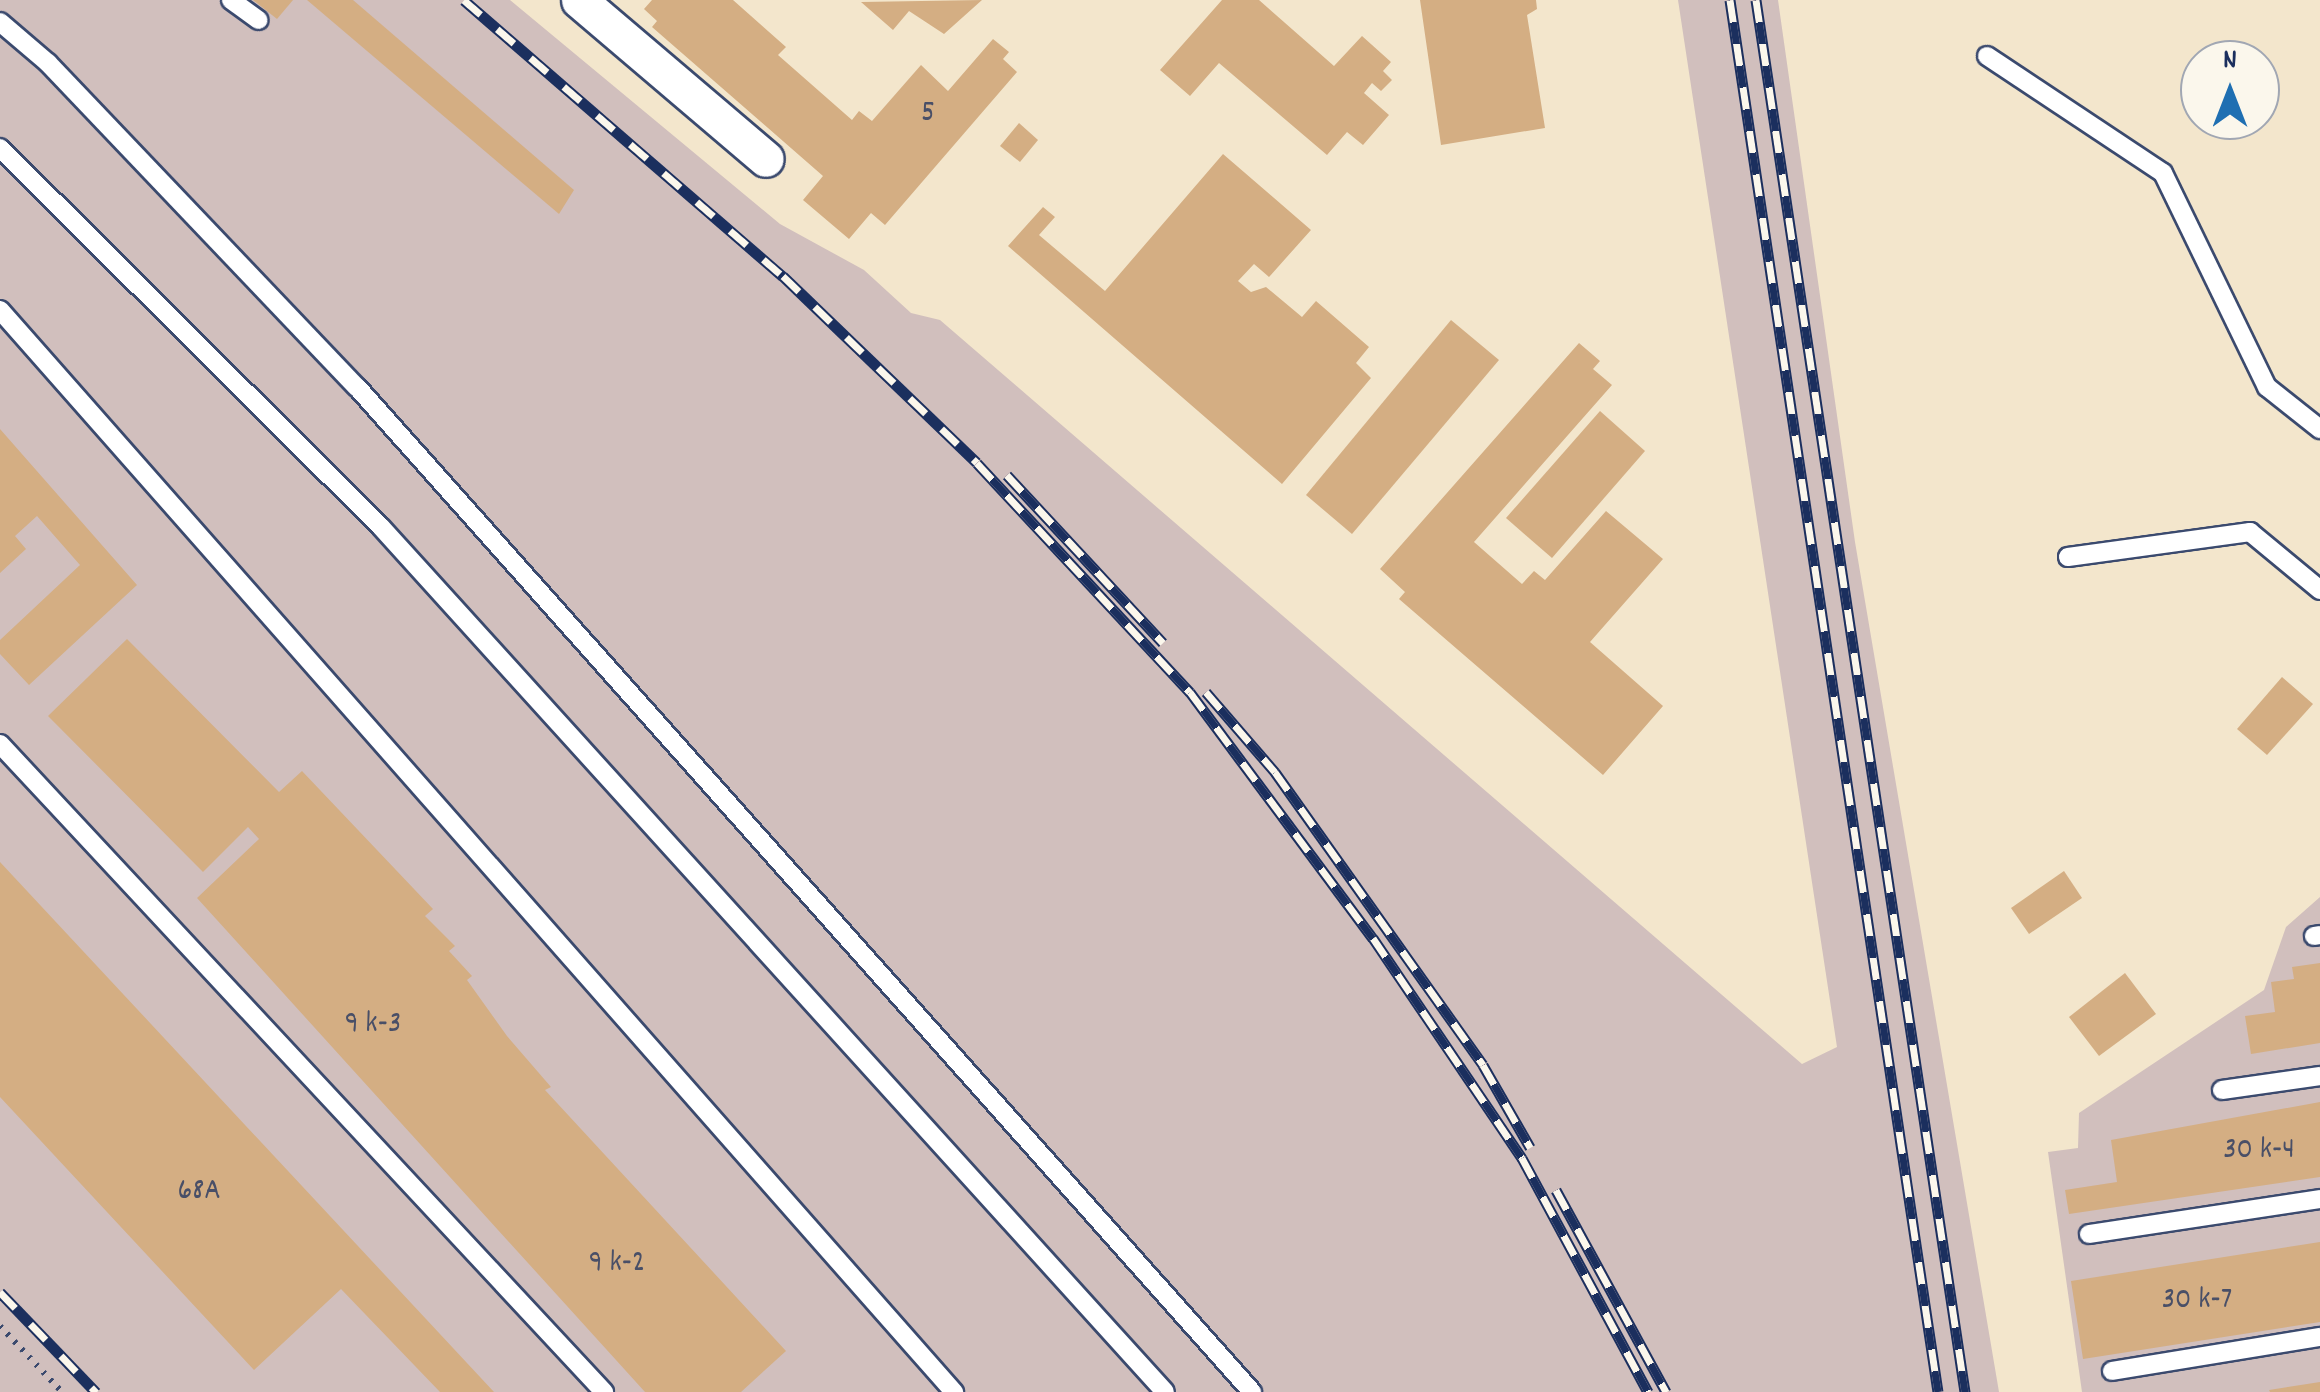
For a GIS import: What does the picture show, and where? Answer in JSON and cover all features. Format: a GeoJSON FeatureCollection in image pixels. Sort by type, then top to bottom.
{"type":"FeatureCollection","features":[{"type":"Feature","properties":{"kind":"street"},"geometry":{"type":"LineString","coordinates":[[579,0],[766,159]]}},
{"type":"Feature","properties":{"kind":"lane"},"geometry":{"type":"LineString","coordinates":[[231,0],[259,20]]}},
{"type":"Feature","properties":{"kind":"lane"},"geometry":{"type":"LineString","coordinates":[[0,22],[48,63],[357,387],[1252,1392]]}},
{"type":"Feature","properties":{"kind":"lane"},"geometry":{"type":"LineString","coordinates":[[1987,56],[2163,172],[2268,387],[2320,428]]}},
{"type":"Feature","properties":{"kind":"lane"},"geometry":{"type":"LineString","coordinates":[[0,148],[381,527],[1165,1392]]}},
{"type":"Feature","properties":{"kind":"lane"},"geometry":{"type":"LineString","coordinates":[[0,310],[954,1392]]}},
{"type":"Feature","properties":{"kind":"lane"},"geometry":{"type":"LineString","coordinates":[[2068,556],[2250,532],[2320,590]]}},
{"type":"Feature","properties":{"kind":"lane"},"geometry":{"type":"LineString","coordinates":[[0,744],[604,1392]]}},
{"type":"Feature","properties":{"kind":"lane"},"geometry":{"type":"LineString","coordinates":[[2222,1090],[2320,1076]]}},
{"type":"Feature","properties":{"kind":"lane"},"geometry":{"type":"LineString","coordinates":[[2089,1234],[2320,1199]]}},
{"type":"Feature","properties":{"kind":"lane"},"geometry":{"type":"LineString","coordinates":[[2112,1371],[2320,1337]]}},
{"type":"Feature","properties":{"kind":"path"},"geometry":{"type":"LineString","coordinates":[[0,1326],[62,1392]]}},
{"type":"Feature","properties":{"kind":"shaded area"},"geometry":{"type":"Polygon","coordinates":[[[0,0],[510,0],[780,224],[864,270],[911,313],[940,320],[1802,1064],[1837,1047],[1678,0],[1778,0],[1855,542],[1999,1392],[0,1392],[0,0]]]}},
{"type":"Feature","properties":{"kind":"shaded area"},"geometry":{"type":"Polygon","coordinates":[[[2320,897],[2320,1392],[2082,1392],[2048,1152],[2078,1148],[2079,1113],[2264,990],[2286,927],[2320,897]]]}},
{"type":"Feature","properties":{"kind":"building"},"geometry":{"type":"Polygon","coordinates":[[[253,0],[293,0],[277,19],[253,0]]]}},
{"type":"Feature","properties":{"kind":"building"},"geometry":{"type":"Polygon","coordinates":[[[307,0],[353,0],[574,190],[559,214],[307,0]]]}},
{"type":"Feature","properties":{"kind":"building"},"geometry":{"type":"Polygon","coordinates":[[[652,0],[733,0],[786,47],[778,55],[852,120],[859,111],[872,121],[921,65],[948,91],[993,39],[1009,52],[1003,59],[1017,72],[885,225],[871,213],[849,239],[803,200],[823,176],[652,27],[657,21],[644,9],[652,0]]]}},
{"type":"Feature","properties":{"kind":"building"},"geometry":{"type":"Polygon","coordinates":[[[982,0],[944,34],[909,11],[893,30],[861,2],[982,0]]]}},
{"type":"Feature","properties":{"kind":"building"},"geometry":{"type":"Polygon","coordinates":[[[1222,0],[1259,0],[1334,66],[1362,36],[1391,62],[1383,71],[1392,80],[1381,91],[1372,83],[1364,93],[1389,115],[1363,145],[1347,132],[1327,155],[1219,63],[1190,96],[1160,70],[1222,0]]]}},
{"type":"Feature","properties":{"kind":"building"},"geometry":{"type":"Polygon","coordinates":[[[1420,0],[1536,0],[1537,9],[1527,15],[1545,128],[1441,145],[1420,0]]]}},
{"type":"Feature","properties":{"kind":"building"},"geometry":{"type":"Polygon","coordinates":[[[1019,123],[1038,140],[1020,162],[1000,146],[1019,123]]]}},
{"type":"Feature","properties":{"kind":"building"},"geometry":{"type":"Polygon","coordinates":[[[1223,154],[1311,230],[1269,277],[1254,264],[1238,281],[1251,292],[1266,287],[1302,317],[1316,301],[1369,347],[1356,363],[1371,378],[1282,484],[1008,246],[1043,207],[1055,217],[1039,235],[1105,291],[1223,154]]]}},
{"type":"Feature","properties":{"kind":"building"},"geometry":{"type":"Polygon","coordinates":[[[1451,320],[1499,360],[1352,534],[1306,495],[1451,320]]]}},
{"type":"Feature","properties":{"kind":"building"},"geometry":{"type":"Polygon","coordinates":[[[1579,343],[1600,361],[1593,369],[1612,385],[1474,542],[1522,584],[1534,571],[1545,580],[1606,511],[1663,559],[1590,642],[1663,706],[1603,775],[1399,599],[1405,592],[1380,569],[1579,343]]]}},
{"type":"Feature","properties":{"kind":"building"},"geometry":{"type":"Polygon","coordinates":[[[1600,411],[1645,451],[1552,558],[1506,518],[1600,411]]]}},
{"type":"Feature","properties":{"kind":"building"},"geometry":{"type":"Polygon","coordinates":[[[0,429],[137,585],[29,685],[0,654],[0,640],[80,565],[37,516],[15,536],[26,549],[0,573],[0,429]]]}},
{"type":"Feature","properties":{"kind":"building"},"geometry":{"type":"Polygon","coordinates":[[[127,639],[279,792],[302,771],[433,909],[425,916],[455,946],[449,951],[472,976],[467,980],[507,1036],[551,1087],[545,1090],[786,1351],[741,1392],[645,1392],[197,898],[259,839],[248,827],[203,872],[48,716],[127,639]]]}},
{"type":"Feature","properties":{"kind":"building"},"geometry":{"type":"Polygon","coordinates":[[[2282,677],[2313,704],[2267,755],[2237,729],[2282,677]]]}},
{"type":"Feature","properties":{"kind":"building"},"geometry":{"type":"Polygon","coordinates":[[[0,862],[494,1392],[440,1392],[341,1289],[254,1370],[0,1097],[0,862]]]}},
{"type":"Feature","properties":{"kind":"building"},"geometry":{"type":"Polygon","coordinates":[[[2064,871],[2082,898],[2029,934],[2011,908],[2064,871]]]}},
{"type":"Feature","properties":{"kind":"building"},"geometry":{"type":"Polygon","coordinates":[[[2320,963],[2320,1043],[2251,1054],[2245,1016],[2275,1012],[2271,982],[2294,979],[2292,967],[2320,963]]]}},
{"type":"Feature","properties":{"kind":"building"},"geometry":{"type":"Polygon","coordinates":[[[2125,973],[2156,1014],[2099,1056],[2069,1017],[2125,973]]]}},
{"type":"Feature","properties":{"kind":"building"},"geometry":{"type":"Polygon","coordinates":[[[2320,1102],[2320,1177],[2069,1214],[2065,1190],[2117,1182],[2111,1140],[2320,1102]]]}},
{"type":"Feature","properties":{"kind":"building"},"geometry":{"type":"Polygon","coordinates":[[[2320,1242],[2320,1322],[2083,1359],[2071,1281],[2320,1242]]]}},
{"type":"Feature","properties":{"kind":"building"},"geometry":{"type":"Polygon","coordinates":[[[2320,1382],[2320,1392],[2269,1390],[2320,1382]]]}},
{"type":"Feature","properties":{"kind":"railway"},"geometry":{"type":"LineString","coordinates":[[464,0],[783,276],[977,463],[1190,692],[1373,938],[1522,1158],[1648,1392]]}},
{"type":"Feature","properties":{"kind":"railway"},"geometry":{"type":"LineString","coordinates":[[1730,0],[1938,1392]]}},
{"type":"Feature","properties":{"kind":"railway"},"geometry":{"type":"LineString","coordinates":[[1756,0],[1965,1392]]}},
{"type":"Feature","properties":{"kind":"railway"},"geometry":{"type":"LineString","coordinates":[[1007,475],[1163,643]]}},
{"type":"Feature","properties":{"kind":"railway"},"geometry":{"type":"LineString","coordinates":[[1206,692],[1275,772],[1483,1065],[1530,1147]]}},
{"type":"Feature","properties":{"kind":"railway"},"geometry":{"type":"LineString","coordinates":[[1556,1190],[1666,1392]]}},
{"type":"Feature","properties":{"kind":"railway"},"geometry":{"type":"LineString","coordinates":[[0,1292],[96,1392]]}}]}
